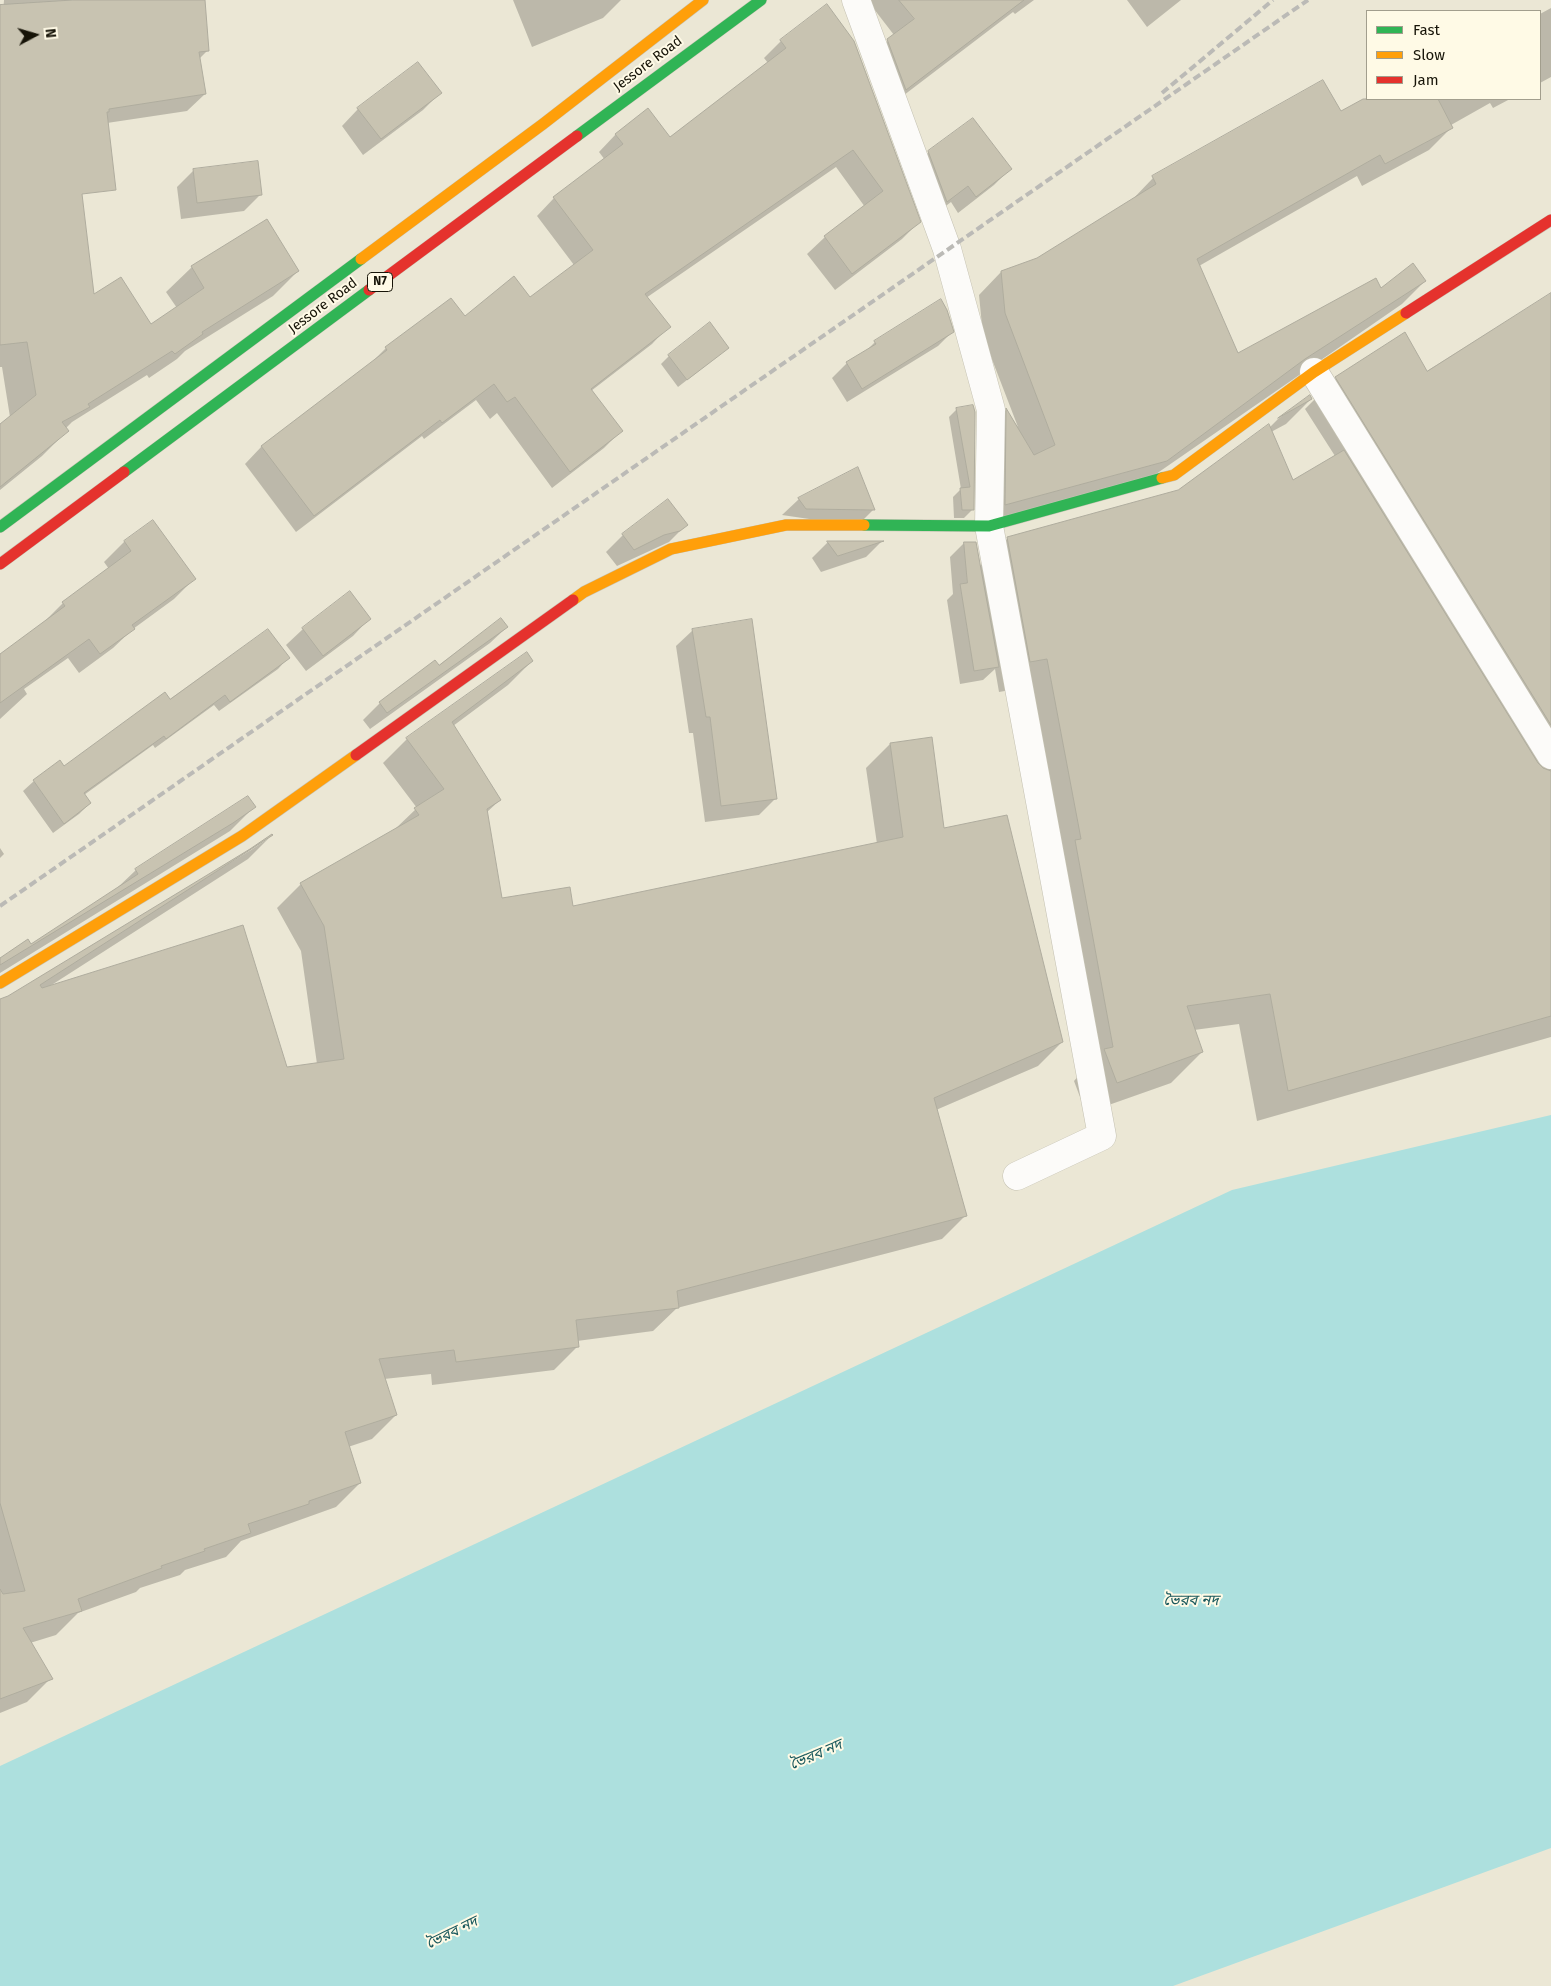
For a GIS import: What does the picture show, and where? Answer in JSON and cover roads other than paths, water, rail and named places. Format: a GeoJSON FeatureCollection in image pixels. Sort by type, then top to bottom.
{"type":"FeatureCollection","features":[{"type":"Feature","properties":{"kind":"main road","name":"Jessore Road"},"geometry":{"type":"LineString","coordinates":[[0,527],[543,124],[703,0]]}},
{"type":"Feature","properties":{"kind":"main road","name":"Jessore Road"},"geometry":{"type":"LineString","coordinates":[[0,564],[761,0]]}},
{"type":"Feature","properties":{"kind":"main road"},"geometry":{"type":"LineString","coordinates":[[0,983],[242,836],[584,592],[671,549],[786,525],[990,526],[1174,476],[1314,372],[1551,220]]}},
{"type":"Feature","properties":{"kind":"street"},"geometry":{"type":"LineString","coordinates":[[856,0],[947,249],[991,410],[990,526],[1102,1136],[1017,1176]]}},
{"type":"Feature","properties":{"kind":"street"},"geometry":{"type":"LineString","coordinates":[[1314,372],[1551,755]]}},
{"type":"Feature","properties":{"kind":"water","name":"ভৈরব নদ"},"geometry":{"type":"Polygon","coordinates":[[[1551,1115],[1551,1848],[1173,1986],[0,1986],[0,1766],[1232,1190],[1551,1115]]]}},
{"type":"Feature","properties":{"kind":"railway"},"geometry":{"type":"LineString","coordinates":[[1162,93],[1273,0]]}},
{"type":"Feature","properties":{"kind":"railway"},"geometry":{"type":"LineString","coordinates":[[0,906],[1308,0]]}}]}
